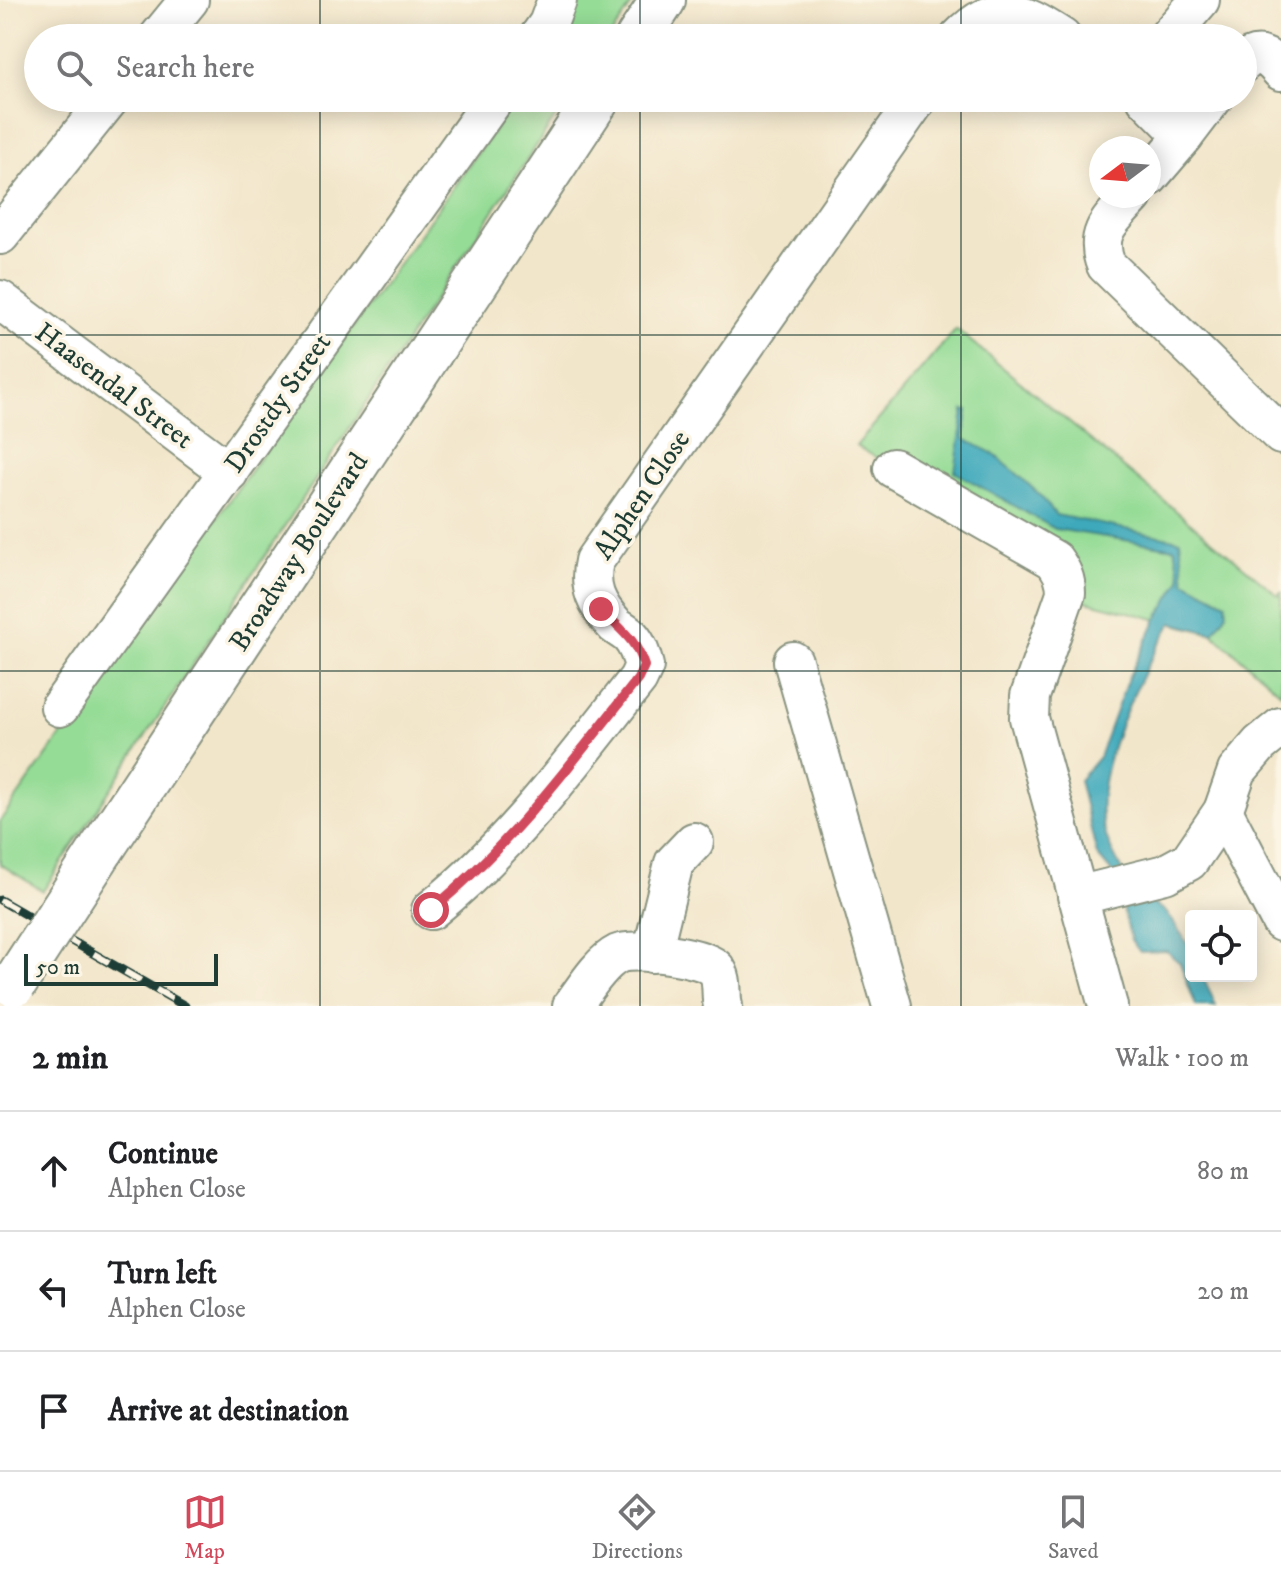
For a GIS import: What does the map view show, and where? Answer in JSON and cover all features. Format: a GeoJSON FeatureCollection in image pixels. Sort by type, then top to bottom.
{"type":"FeatureCollection","features":[{"type":"Feature","properties":{"kind":"main road"},"geometry":{"type":"LineString","coordinates":[[647,24],[663,0]]}},
{"type":"Feature","properties":{"kind":"main road","name":"Broadway Boulevard"},"geometry":{"type":"LineString","coordinates":[[7,994],[589,112]]}},
{"type":"Feature","properties":{"kind":"street"},"geometry":{"type":"LineString","coordinates":[[169,24],[189,0]]}},
{"type":"Feature","properties":{"kind":"street"},"geometry":{"type":"LineString","coordinates":[[548,24],[557,0]]}},
{"type":"Feature","properties":{"kind":"street"},"geometry":{"type":"LineString","coordinates":[[1179,24],[1200,0]]}},
{"type":"Feature","properties":{"kind":"street"},"geometry":{"type":"LineString","coordinates":[[970,24],[978,14],[1008,6],[1038,24]]}},
{"type":"Feature","properties":{"kind":"street"},"geometry":{"type":"LineString","coordinates":[[1257,55],[1270,59],[1281,71]]}},
{"type":"Feature","properties":{"kind":"street"},"geometry":{"type":"LineString","coordinates":[[0,235],[99,112]]}},
{"type":"Feature","properties":{"kind":"street","name":"Drostdy Street"},"geometry":{"type":"LineString","coordinates":[[60,707],[485,112]]}},
{"type":"Feature","properties":{"kind":"street","name":"Alphen Close"},"geometry":{"type":"LineString","coordinates":[[431,910],[454,891],[539,805],[638,679],[644,666],[639,648],[594,598],[591,585],[594,561],[908,112]]}},
{"type":"Feature","properties":{"kind":"street"},"geometry":{"type":"LineString","coordinates":[[1160,112],[1184,136]]}},
{"type":"Feature","properties":{"kind":"street"},"geometry":{"type":"LineString","coordinates":[[1161,163],[1202,112]]}},
{"type":"Feature","properties":{"kind":"street"},"geometry":{"type":"LineString","coordinates":[[1122,208],[1103,230],[1101,245],[1106,265],[1281,435]]}},
{"type":"Feature","properties":{"kind":"street","name":"Haasendal Street"},"geometry":{"type":"LineString","coordinates":[[0,300],[229,472]]}},
{"type":"Feature","properties":{"kind":"street"},"geometry":{"type":"LineString","coordinates":[[893,468],[1054,560],[1061,570],[1066,593],[1028,707],[1110,888],[1108,1006]]}},
{"type":"Feature","properties":{"kind":"street"},"geometry":{"type":"LineString","coordinates":[[793,661],[892,1006]]}},
{"type":"Feature","properties":{"kind":"street"},"geometry":{"type":"LineString","coordinates":[[1110,888],[1178,869],[1189,861],[1223,811],[1237,771],[1260,744],[1281,727]]}},
{"type":"Feature","properties":{"kind":"street"},"geometry":{"type":"LineString","coordinates":[[1223,811],[1281,922]]}},
{"type":"Feature","properties":{"kind":"street"},"geometry":{"type":"LineString","coordinates":[[652,953],[674,863],[694,842]]}},
{"type":"Feature","properties":{"kind":"street"},"geometry":{"type":"LineString","coordinates":[[572,1006],[608,962],[618,954],[632,951],[710,964],[720,977],[722,1005]]}},
{"type":"Feature","properties":{"kind":"green space"},"geometry":{"type":"Polygon","coordinates":[[[570,0],[635,0],[619,24],[564,24],[570,0]]]}},
{"type":"Feature","properties":{"kind":"green space"},"geometry":{"type":"Polygon","coordinates":[[[507,112],[559,112],[43,891],[0,864],[0,821],[507,112]]]}},
{"type":"Feature","properties":{"kind":"green space"},"geometry":{"type":"Polygon","coordinates":[[[956,329],[1278,595],[1281,592],[1281,693],[1213,634],[1078,599],[1055,559],[856,446],[956,329]]]}},
{"type":"Feature","properties":{"kind":"water"},"geometry":{"type":"Polygon","coordinates":[[[964,410],[968,411],[964,439],[992,453],[1014,471],[1056,515],[1180,540],[1185,581],[1226,603],[1227,613],[1213,633],[1172,623],[1135,690],[1124,717],[1114,743],[1102,795],[1104,827],[1116,858],[1139,894],[1164,910],[1185,941],[1185,976],[1180,963],[1166,951],[1140,952],[1131,940],[1114,875],[1097,855],[1079,780],[1099,757],[1128,678],[1181,579],[1175,548],[1055,529],[955,472],[964,410]]]}},
{"type":"Feature","properties":{"kind":"water"},"geometry":{"type":"Polygon","coordinates":[[[1187,982],[1206,982],[1216,1006],[1196,1006],[1187,982]]]}},
{"type":"Feature","properties":{"kind":"railway"},"geometry":{"type":"LineString","coordinates":[[0,900],[185,1006]]}},
{"type":"Feature","properties":{"kind":"route"},"geometry":{"type":"LineString","coordinates":[[431,910],[454,891],[539,805],[638,679],[644,666],[639,648],[629,634],[617,627],[601,609]]}}]}
